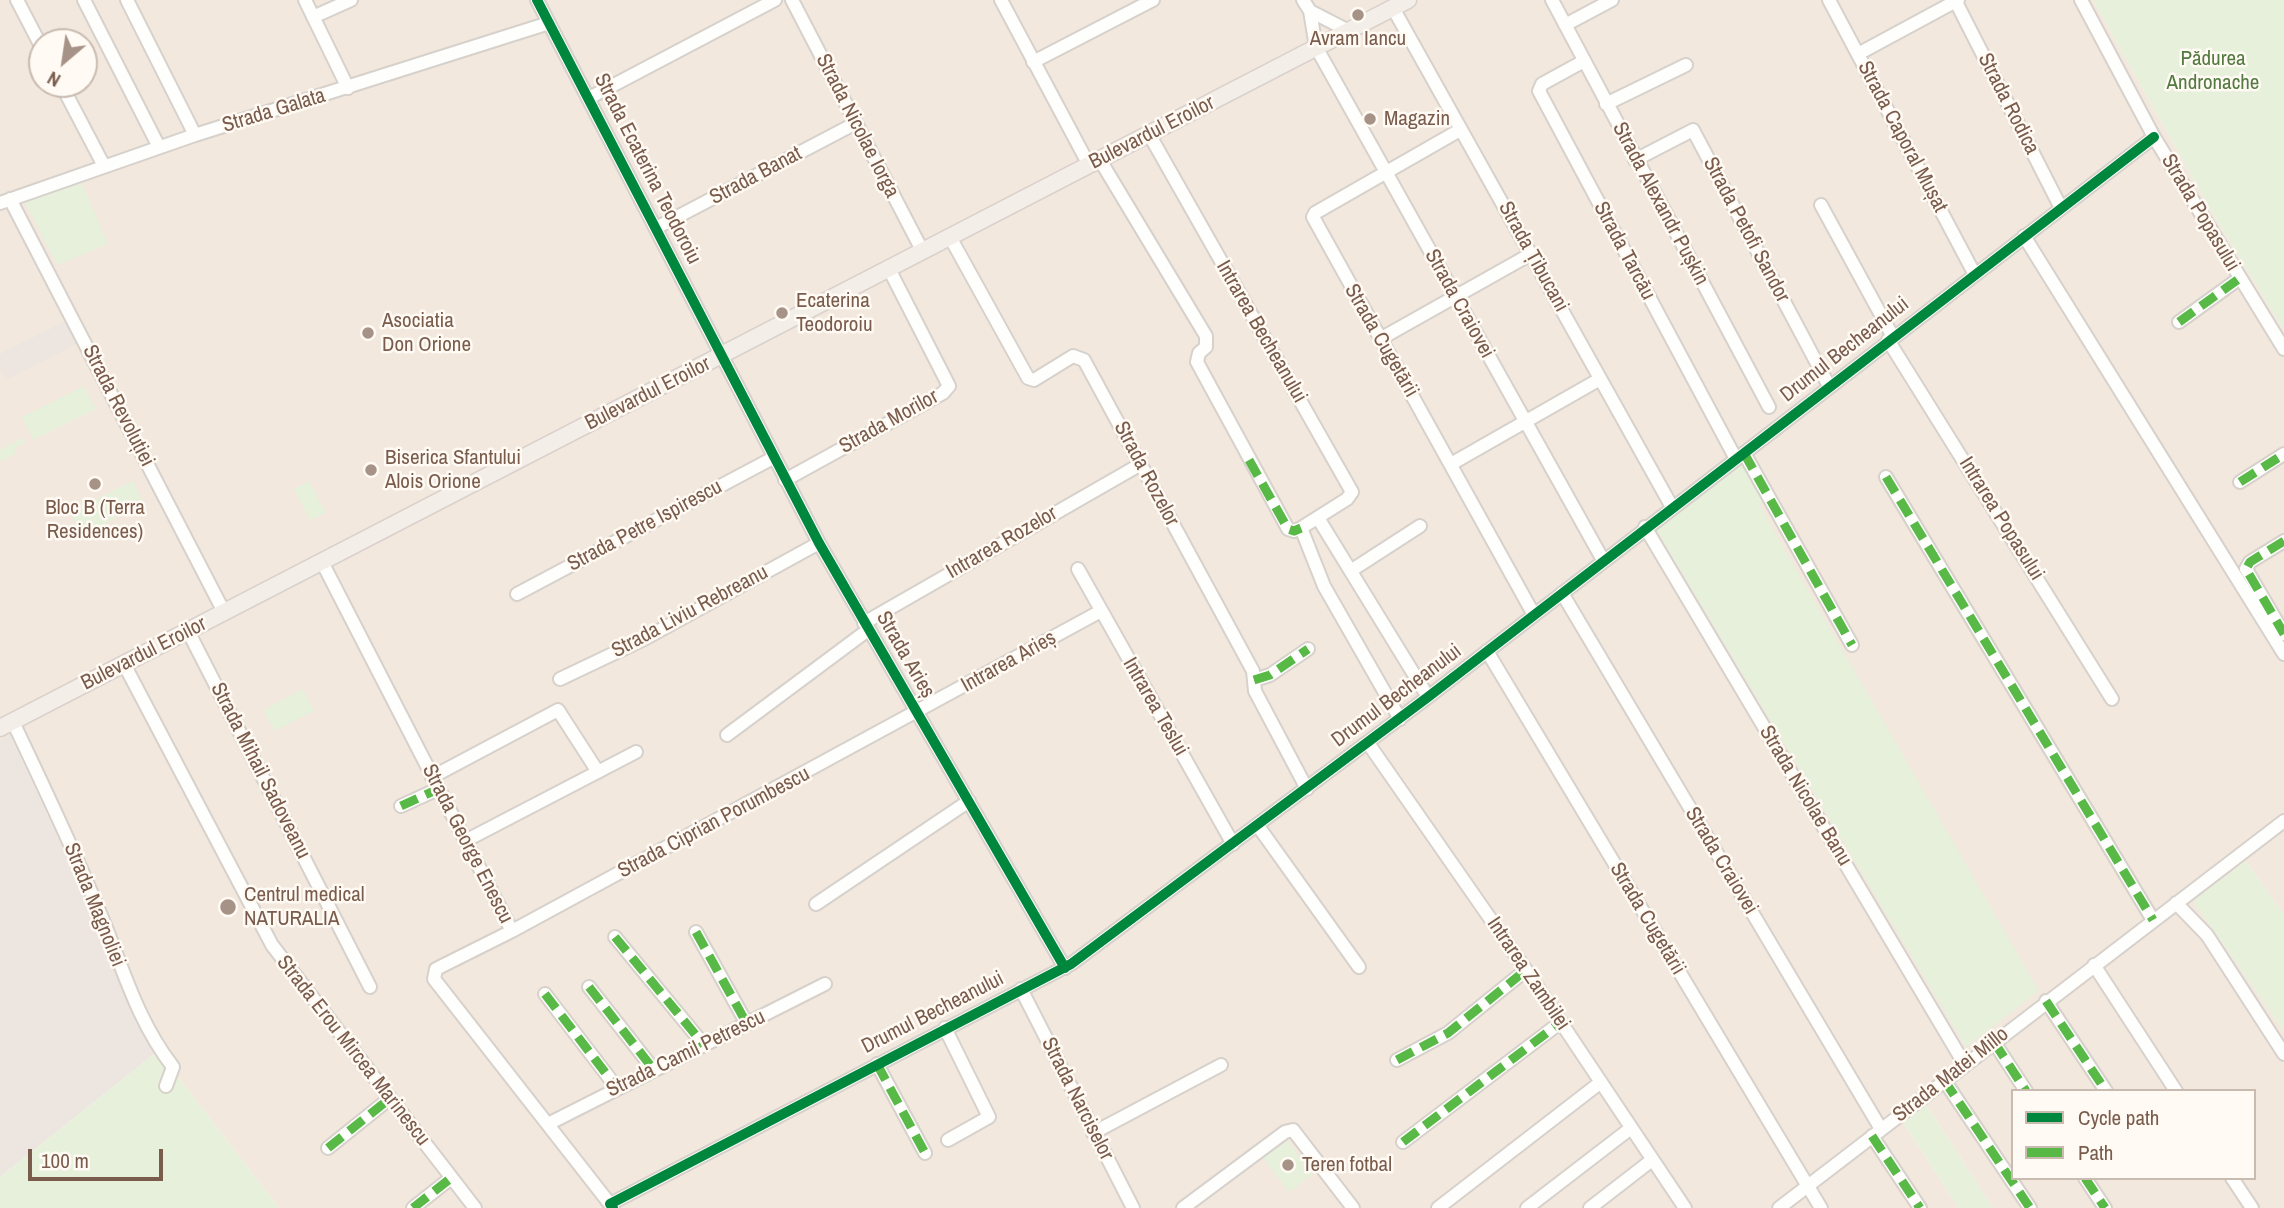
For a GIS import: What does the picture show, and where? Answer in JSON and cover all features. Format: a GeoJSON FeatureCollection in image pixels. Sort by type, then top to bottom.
{"type":"FeatureCollection","features":[{"type":"Feature","properties":{"kind":"main road","name":"Bulevardul Eroilor"},"geometry":{"type":"LineString","coordinates":[[6,725],[1401,4]]}},
{"type":"Feature","properties":{"kind":"street"},"geometry":{"type":"LineString","coordinates":[[17,0],[32,28]]}},
{"type":"Feature","properties":{"kind":"street"},"geometry":{"type":"LineString","coordinates":[[84,0],[159,147]]}},
{"type":"Feature","properties":{"kind":"street"},"geometry":{"type":"LineString","coordinates":[[127,0],[195,135]]}},
{"type":"Feature","properties":{"kind":"street"},"geometry":{"type":"LineString","coordinates":[[305,0],[348,88]]}},
{"type":"Feature","properties":{"kind":"street"},"geometry":{"type":"LineString","coordinates":[[313,17],[351,0]]}},
{"type":"Feature","properties":{"kind":"street","name":"Strada Ecaterina Teodoroiu"},"geometry":{"type":"LineString","coordinates":[[537,0],[720,356]]}},
{"type":"Feature","properties":{"kind":"street"},"geometry":{"type":"LineString","coordinates":[[589,98],[775,0]]}},
{"type":"Feature","properties":{"kind":"street","name":"Strada Nicolae Iorga"},"geometry":{"type":"LineString","coordinates":[[793,0],[923,252]]}},
{"type":"Feature","properties":{"kind":"street"},"geometry":{"type":"LineString","coordinates":[[1001,0],[1033,62],[1094,163],[1206,336],[1206,347],[1199,353],[1197,362],[1288,528],[1294,531],[1301,528],[1324,586],[1399,719]]}},
{"type":"Feature","properties":{"kind":"street"},"geometry":{"type":"LineString","coordinates":[[1033,62],[1153,0]]}},
{"type":"Feature","properties":{"kind":"street","name":"Strada Alexandr Pușkin"},"geometry":{"type":"LineString","coordinates":[[1552,0],[1769,407]]}},
{"type":"Feature","properties":{"kind":"street"},"geometry":{"type":"LineString","coordinates":[[1565,26],[1612,0]]}},
{"type":"Feature","properties":{"kind":"street","name":"Strada Caporal Mușat"},"geometry":{"type":"LineString","coordinates":[[1829,0],[1974,273]]}},
{"type":"Feature","properties":{"kind":"street"},"geometry":{"type":"LineString","coordinates":[[1858,54],[1956,0]]}},
{"type":"Feature","properties":{"kind":"street","name":"Strada Rodica"},"geometry":{"type":"LineString","coordinates":[[1956,0],[2061,208]]}},
{"type":"Feature","properties":{"kind":"street","name":"Strada Popasului"},"geometry":{"type":"LineString","coordinates":[[2081,0],[2154,137],[2284,349]]}},
{"type":"Feature","properties":{"kind":"street","name":"Strada Țibucani"},"geometry":{"type":"LineString","coordinates":[[1401,4],[1460,130],[1672,507]]}},
{"type":"Feature","properties":{"kind":"street"},"geometry":{"type":"LineString","coordinates":[[1307,6],[1349,31]]}},
{"type":"Feature","properties":{"kind":"street","name":"Strada Craiovei"},"geometry":{"type":"LineString","coordinates":[[1307,6],[1317,47],[1603,560]]}},
{"type":"Feature","properties":{"kind":"street","name":"Strada Galata"},"geometry":{"type":"LineString","coordinates":[[5,201],[195,135],[549,23]]}},
{"type":"Feature","properties":{"kind":"street","name":"Strada Tarcău"},"geometry":{"type":"LineString","coordinates":[[1584,61],[1542,84],[1540,94],[1740,456],[1852,645]]}},
{"type":"Feature","properties":{"kind":"street"},"geometry":{"type":"LineString","coordinates":[[1606,104],[1686,65]]}},
{"type":"Feature","properties":{"kind":"street"},"geometry":{"type":"LineString","coordinates":[[68,98],[104,166]]}},
{"type":"Feature","properties":{"kind":"street","name":"Strada Banat"},"geometry":{"type":"LineString","coordinates":[[656,228],[856,123]]}},
{"type":"Feature","properties":{"kind":"street","name":"Strada Cugetării"},"geometry":{"type":"LineString","coordinates":[[1460,130],[1313,217],[1534,615]]}},
{"type":"Feature","properties":{"kind":"street","name":"Strada Petofi Sandor"},"geometry":{"type":"LineString","coordinates":[[1636,159],[1693,130],[1829,386]]}},
{"type":"Feature","properties":{"kind":"street","name":"Intrarea Becheanului"},"geometry":{"type":"LineString","coordinates":[[1149,134],[1352,492],[1347,499],[1301,528]]}},
{"type":"Feature","properties":{"kind":"street","name":"Drumul Becheanului"},"geometry":{"type":"LineString","coordinates":[[611,1206],[945,1028],[1065,968],[1368,743],[1974,273],[2154,137]]}},
{"type":"Feature","properties":{"kind":"street","name":"Strada Revoluției"},"geometry":{"type":"LineString","coordinates":[[5,201],[224,612]]}},
{"type":"Feature","properties":{"kind":"street","name":"Intrarea Popasului"},"geometry":{"type":"LineString","coordinates":[[1821,205],[1891,338],[2112,699]]}},
{"type":"Feature","properties":{"kind":"street"},"geometry":{"type":"LineString","coordinates":[[2024,236],[2284,654]]}},
{"type":"Feature","properties":{"kind":"street","name":"Strada Rozelor"},"geometry":{"type":"LineString","coordinates":[[950,237],[1028,378],[1034,380],[1079,356],[1253,671],[1255,691],[1307,789]]}},
{"type":"Feature","properties":{"kind":"street"},"geometry":{"type":"LineString","coordinates":[[1380,339],[1531,254]]}},
{"type":"Feature","properties":{"kind":"street","name":"Strada Morilor"},"geometry":{"type":"LineString","coordinates":[[785,480],[949,386],[889,269]]}},
{"type":"Feature","properties":{"kind":"street"},"geometry":{"type":"LineString","coordinates":[[2179,322],[2240,278]]}},
{"type":"Feature","properties":{"kind":"street","name":"Strada Arieș"},"geometry":{"type":"LineString","coordinates":[[720,356],[819,543],[1065,968]]}},
{"type":"Feature","properties":{"kind":"street"},"geometry":{"type":"LineString","coordinates":[[1451,464],[1600,379]]}},
{"type":"Feature","properties":{"kind":"street"},"geometry":{"type":"LineString","coordinates":[[2240,482],[2284,454]]}},
{"type":"Feature","properties":{"kind":"street","name":"Strada Petre Ispirescu"},"geometry":{"type":"LineString","coordinates":[[517,594],[773,458]]}},
{"type":"Feature","properties":{"kind":"street","name":"Intrarea Rozelor"},"geometry":{"type":"LineString","coordinates":[[727,735],[866,626],[1140,464]]}},
{"type":"Feature","properties":{"kind":"street"},"geometry":{"type":"LineString","coordinates":[[1885,477],[2153,920]]}},
{"type":"Feature","properties":{"kind":"street"},"geometry":{"type":"LineString","coordinates":[[1318,518],[1428,697]]}},
{"type":"Feature","properties":{"kind":"street"},"geometry":{"type":"LineString","coordinates":[[1352,570],[1419,526]]}},
{"type":"Feature","properties":{"kind":"street","name":"Strada Nicolae Banu"},"geometry":{"type":"LineString","coordinates":[[1645,527],[1965,1065]]}},
{"type":"Feature","properties":{"kind":"street"},"geometry":{"type":"LineString","coordinates":[[2284,541],[2250,562],[2246,572],[2284,634]]}},
{"type":"Feature","properties":{"kind":"street","name":"Strada Liviu Rebreanu"},"geometry":{"type":"LineString","coordinates":[[560,679],[644,639],[819,543]]}},
{"type":"Feature","properties":{"kind":"street","name":"Strada George Enescu"},"geometry":{"type":"LineString","coordinates":[[322,562],[512,932],[436,970],[432,975],[611,1206]]}},
{"type":"Feature","properties":{"kind":"street","name":"Intrarea Teslui"},"geometry":{"type":"LineString","coordinates":[[1078,569],[1233,844]]}},
{"type":"Feature","properties":{"kind":"street","name":"Strada Craiovei"},"geometry":{"type":"LineString","coordinates":[[1562,593],[1920,1208]]}},
{"type":"Feature","properties":{"kind":"street","name":"Intrarea Arieș"},"geometry":{"type":"LineString","coordinates":[[917,714],[1101,611]]}},
{"type":"Feature","properties":{"kind":"street","name":"Strada Mihail Sadoveanu"},"geometry":{"type":"LineString","coordinates":[[188,631],[370,987]]}},
{"type":"Feature","properties":{"kind":"street"},"geometry":{"type":"LineString","coordinates":[[1254,680],[1269,675],[1308,649]]}},
{"type":"Feature","properties":{"kind":"street","name":"Strada Cugetării"},"geometry":{"type":"LineString","coordinates":[[1487,651],[1808,1186]]}},
{"type":"Feature","properties":{"kind":"street","name":"Strada Erou Mircea Marinescu"},"geometry":{"type":"LineString","coordinates":[[124,664],[261,926],[300,984],[475,1208]]}},
{"type":"Feature","properties":{"kind":"street"},"geometry":{"type":"LineString","coordinates":[[401,806],[558,710],[598,772]]}},
{"type":"Feature","properties":{"kind":"street","name":"Strada Ciprian Porumbescu"},"geometry":{"type":"LineString","coordinates":[[512,932],[917,714]]}},
{"type":"Feature","properties":{"kind":"street","name":"Strada Magnoliei"},"geometry":{"type":"LineString","coordinates":[[6,725],[77,857],[117,954],[125,983],[161,1051],[173,1067],[166,1086]]}},
{"type":"Feature","properties":{"kind":"street","name":"Intrarea Zambilei"},"geometry":{"type":"LineString","coordinates":[[1368,743],[1525,968],[1685,1208]]}},
{"type":"Feature","properties":{"kind":"street"},"geometry":{"type":"LineString","coordinates":[[465,842],[636,752]]}},
{"type":"Feature","properties":{"kind":"street"},"geometry":{"type":"LineString","coordinates":[[816,904],[968,801]]}},
{"type":"Feature","properties":{"kind":"street","name":"Strada Matei Millo"},"geometry":{"type":"LineString","coordinates":[[1779,1208],[2284,821]]}},
{"type":"Feature","properties":{"kind":"street"},"geometry":{"type":"LineString","coordinates":[[1258,826],[1359,967]]}},
{"type":"Feature","properties":{"kind":"street"},"geometry":{"type":"LineString","coordinates":[[2176,903],[2207,935],[2284,1054]]}},
{"type":"Feature","properties":{"kind":"street"},"geometry":{"type":"LineString","coordinates":[[696,932],[747,1024]]}},
{"type":"Feature","properties":{"kind":"street"},"geometry":{"type":"LineString","coordinates":[[615,937],[704,1045]]}},
{"type":"Feature","properties":{"kind":"street"},"geometry":{"type":"LineString","coordinates":[[2094,965],[2175,1089]]}},
{"type":"Feature","properties":{"kind":"street"},"geometry":{"type":"LineString","coordinates":[[1460,1013],[1525,968]]}},
{"type":"Feature","properties":{"kind":"street"},"geometry":{"type":"LineString","coordinates":[[1397,1060],[1448,1033],[1525,968]]}},
{"type":"Feature","properties":{"kind":"street","name":"Strada Camil Petrescu"},"geometry":{"type":"LineString","coordinates":[[548,1124],[825,984]]}},
{"type":"Feature","properties":{"kind":"street"},"geometry":{"type":"LineString","coordinates":[[589,987],[654,1069]]}},
{"type":"Feature","properties":{"kind":"street","name":"Strada Narciselor"},"geometry":{"type":"LineString","coordinates":[[1021,989],[1133,1208]]}},
{"type":"Feature","properties":{"kind":"street"},"geometry":{"type":"LineString","coordinates":[[545,994],[617,1088]]}},
{"type":"Feature","properties":{"kind":"street"},"geometry":{"type":"LineString","coordinates":[[2046,1001],[2105,1089]]}},
{"type":"Feature","properties":{"kind":"street"},"geometry":{"type":"LineString","coordinates":[[1403,1142],[1561,1022]]}},
{"type":"Feature","properties":{"kind":"street"},"geometry":{"type":"LineString","coordinates":[[945,1028],[989,1117],[948,1140]]}},
{"type":"Feature","properties":{"kind":"street"},"geometry":{"type":"LineString","coordinates":[[1994,1042],[2025,1089]]}},
{"type":"Feature","properties":{"kind":"street"},"geometry":{"type":"LineString","coordinates":[[877,1064],[925,1153]]}},
{"type":"Feature","properties":{"kind":"street"},"geometry":{"type":"LineString","coordinates":[[1093,1133],[1221,1065]]}},
{"type":"Feature","properties":{"kind":"street"},"geometry":{"type":"LineString","coordinates":[[1944,1080],[2011,1180]]}},
{"type":"Feature","properties":{"kind":"street"},"geometry":{"type":"LineString","coordinates":[[1437,1208],[1601,1082]]}},
{"type":"Feature","properties":{"kind":"street"},"geometry":{"type":"LineString","coordinates":[[328,1148],[389,1098]]}},
{"type":"Feature","properties":{"kind":"street"},"geometry":{"type":"LineString","coordinates":[[1527,1208],[1631,1128]]}},
{"type":"Feature","properties":{"kind":"street"},"geometry":{"type":"LineString","coordinates":[[1183,1208],[1285,1132],[1298,1131],[1353,1208]]}},
{"type":"Feature","properties":{"kind":"street"},"geometry":{"type":"LineString","coordinates":[[1590,1208],[1652,1160]]}},
{"type":"Feature","properties":{"kind":"street"},"geometry":{"type":"LineString","coordinates":[[413,1208],[451,1178]]}},
{"type":"Feature","properties":{"kind":"street"},"geometry":{"type":"LineString","coordinates":[[2011,1180],[2030,1208]]}},
{"type":"Feature","properties":{"kind":"street"},"geometry":{"type":"LineString","coordinates":[[2086,1180],[2105,1208]]}},
{"type":"Feature","properties":{"kind":"street"},"geometry":{"type":"LineString","coordinates":[[2233,1180],[2252,1208]]}},
{"type":"Feature","properties":{"kind":"street"},"geometry":{"type":"LineString","coordinates":[[1808,1186],[1821,1208]]}},
{"type":"Feature","properties":{"kind":"shaded area"},"geometry":{"type":"Polygon","coordinates":[[[0,0],[2093,0],[2213,214],[2284,330],[2284,915],[2246,861],[2194,902],[2284,1031],[2284,1208],[1993,1208],[1925,1103],[1902,1121],[1959,1208],[279,1208],[158,1051],[11,736],[0,740],[0,0]]]}},
{"type":"Feature","properties":{"kind":"shaded area"},"geometry":{"type":"Polygon","coordinates":[[[68,320],[80,342],[6,380],[0,370],[0,354],[68,320]]]}},
{"type":"Feature","properties":{"kind":"shaded area"},"geometry":{"type":"Polygon","coordinates":[[[10,735],[158,1051],[0,1177],[0,740],[10,735]]]}},
{"type":"Feature","properties":{"kind":"green space","name":"Pădurea Andronache"},"geometry":{"type":"Polygon","coordinates":[[[2093,0],[2284,0],[2284,330],[2213,214],[2093,0]]]}},
{"type":"Feature","properties":{"kind":"green space"},"geometry":{"type":"Polygon","coordinates":[[[80,179],[108,244],[57,265],[23,198],[80,179]]]}},
{"type":"Feature","properties":{"kind":"green space"},"geometry":{"type":"Polygon","coordinates":[[[84,386],[96,409],[33,440],[22,417],[84,386]]]}},
{"type":"Feature","properties":{"kind":"green space"},"geometry":{"type":"Polygon","coordinates":[[[22,438],[25,443],[15,448],[15,454],[0,462],[0,450],[22,438]]]}},
{"type":"Feature","properties":{"kind":"green space"},"geometry":{"type":"Polygon","coordinates":[[[1744,454],[1768,498],[1759,505],[2039,991],[1966,1047],[1654,526],[1744,454]]]}},
{"type":"Feature","properties":{"kind":"green space"},"geometry":{"type":"Polygon","coordinates":[[[133,481],[144,504],[82,535],[70,512],[133,481]]]}},
{"type":"Feature","properties":{"kind":"green space"},"geometry":{"type":"Polygon","coordinates":[[[309,481],[326,513],[310,520],[294,489],[309,481]]]}},
{"type":"Feature","properties":{"kind":"green space"},"geometry":{"type":"Polygon","coordinates":[[[303,689],[314,711],[274,731],[263,710],[303,689]]]}},
{"type":"Feature","properties":{"kind":"green space"},"geometry":{"type":"Polygon","coordinates":[[[2246,861],[2284,915],[2284,1031],[2193,901],[2246,861]]]}},
{"type":"Feature","properties":{"kind":"green space"},"geometry":{"type":"Polygon","coordinates":[[[158,1051],[279,1208],[0,1208],[0,1177],[158,1051]]]}},
{"type":"Feature","properties":{"kind":"green space"},"geometry":{"type":"Polygon","coordinates":[[[1925,1103],[1993,1208],[1959,1208],[1902,1121],[1925,1103]]]}},
{"type":"Feature","properties":{"kind":"green space","name":"Teren fotbal"},"geometry":{"type":"Polygon","coordinates":[[[1286,1139],[1313,1174],[1289,1192],[1262,1157],[1286,1139]]]}},
{"type":"Feature","properties":{"kind":"marked path"},"geometry":{"type":"LineString","coordinates":[[2179,322],[2240,278]]}},
{"type":"Feature","properties":{"kind":"marked path"},"geometry":{"type":"LineString","coordinates":[[1744,453],[1852,645]]}},
{"type":"Feature","properties":{"kind":"marked path"},"geometry":{"type":"LineString","coordinates":[[2240,482],[2284,454]]}},
{"type":"Feature","properties":{"kind":"marked path"},"geometry":{"type":"LineString","coordinates":[[1249,460],[1288,529],[1294,531],[1301,528]]}},
{"type":"Feature","properties":{"kind":"marked path"},"geometry":{"type":"LineString","coordinates":[[1886,477],[2153,920]]}},
{"type":"Feature","properties":{"kind":"marked path"},"geometry":{"type":"LineString","coordinates":[[2284,541],[2250,562],[2246,569],[2284,634]]}},
{"type":"Feature","properties":{"kind":"marked path"},"geometry":{"type":"LineString","coordinates":[[1254,680],[1270,675],[1308,649]]}},
{"type":"Feature","properties":{"kind":"marked path"},"geometry":{"type":"LineString","coordinates":[[401,806],[438,789]]}},
{"type":"Feature","properties":{"kind":"marked path"},"geometry":{"type":"LineString","coordinates":[[696,932],[747,1024]]}},
{"type":"Feature","properties":{"kind":"marked path"},"geometry":{"type":"LineString","coordinates":[[615,937],[704,1045]]}},
{"type":"Feature","properties":{"kind":"marked path"},"geometry":{"type":"LineString","coordinates":[[1397,1060],[1448,1033],[1526,970]]}},
{"type":"Feature","properties":{"kind":"marked path"},"geometry":{"type":"LineString","coordinates":[[589,987],[654,1070]]}},
{"type":"Feature","properties":{"kind":"marked path"},"geometry":{"type":"LineString","coordinates":[[545,994],[617,1088]]}},
{"type":"Feature","properties":{"kind":"marked path"},"geometry":{"type":"LineString","coordinates":[[2046,1001],[2105,1089]]}},
{"type":"Feature","properties":{"kind":"marked path"},"geometry":{"type":"LineString","coordinates":[[1403,1142],[1561,1022]]}},
{"type":"Feature","properties":{"kind":"marked path"},"geometry":{"type":"LineString","coordinates":[[1994,1042],[2025,1089]]}},
{"type":"Feature","properties":{"kind":"marked path"},"geometry":{"type":"LineString","coordinates":[[877,1064],[925,1153]]}},
{"type":"Feature","properties":{"kind":"marked path"},"geometry":{"type":"LineString","coordinates":[[1944,1080],[2011,1180]]}},
{"type":"Feature","properties":{"kind":"marked path"},"geometry":{"type":"LineString","coordinates":[[328,1148],[389,1099]]}},
{"type":"Feature","properties":{"kind":"marked path"},"geometry":{"type":"LineString","coordinates":[[1872,1136],[1920,1208]]}},
{"type":"Feature","properties":{"kind":"marked path"},"geometry":{"type":"LineString","coordinates":[[413,1208],[451,1178]]}},
{"type":"Feature","properties":{"kind":"marked path"},"geometry":{"type":"LineString","coordinates":[[2011,1180],[2030,1208]]}},
{"type":"Feature","properties":{"kind":"marked path"},"geometry":{"type":"LineString","coordinates":[[2086,1180],[2105,1208]]}},
{"type":"Feature","properties":{"kind":"cycle path"},"geometry":{"type":"LineString","coordinates":[[537,0],[819,543],[1065,968]]}},
{"type":"Feature","properties":{"kind":"cycle path"},"geometry":{"type":"LineString","coordinates":[[613,1208],[610,1204],[1071,964],[1428,697],[2154,137]]}},
{"type":"Feature","properties":{"kind":"place","name":"Avram Iancu"},"geometry":{"type":"Point","coordinates":[1358,15]}},
{"type":"Feature","properties":{"kind":"place","name":"Magazin"},"geometry":{"type":"Point","coordinates":[1370,119]}},
{"type":"Feature","properties":{"kind":"place","name":"Ecaterina Teodoroiu"},"geometry":{"type":"Point","coordinates":[782,313]}},
{"type":"Feature","properties":{"kind":"place","name":"Asociatia Don Orione"},"geometry":{"type":"Point","coordinates":[368,333]}},
{"type":"Feature","properties":{"kind":"place","name":"Biserica Sfantului Alois Orione"},"geometry":{"type":"Point","coordinates":[371,470]}},
{"type":"Feature","properties":{"kind":"place","name":"Bloc B (Terra Residences)"},"geometry":{"type":"Point","coordinates":[95,484]}},
{"type":"Feature","properties":{"kind":"place","name":"Centrul medical NATURALIA"},"geometry":{"type":"Point","coordinates":[228,907]}},
{"type":"Feature","properties":{"kind":"place","name":"Teren fotbal"},"geometry":{"type":"Point","coordinates":[1288,1165]}}]}
